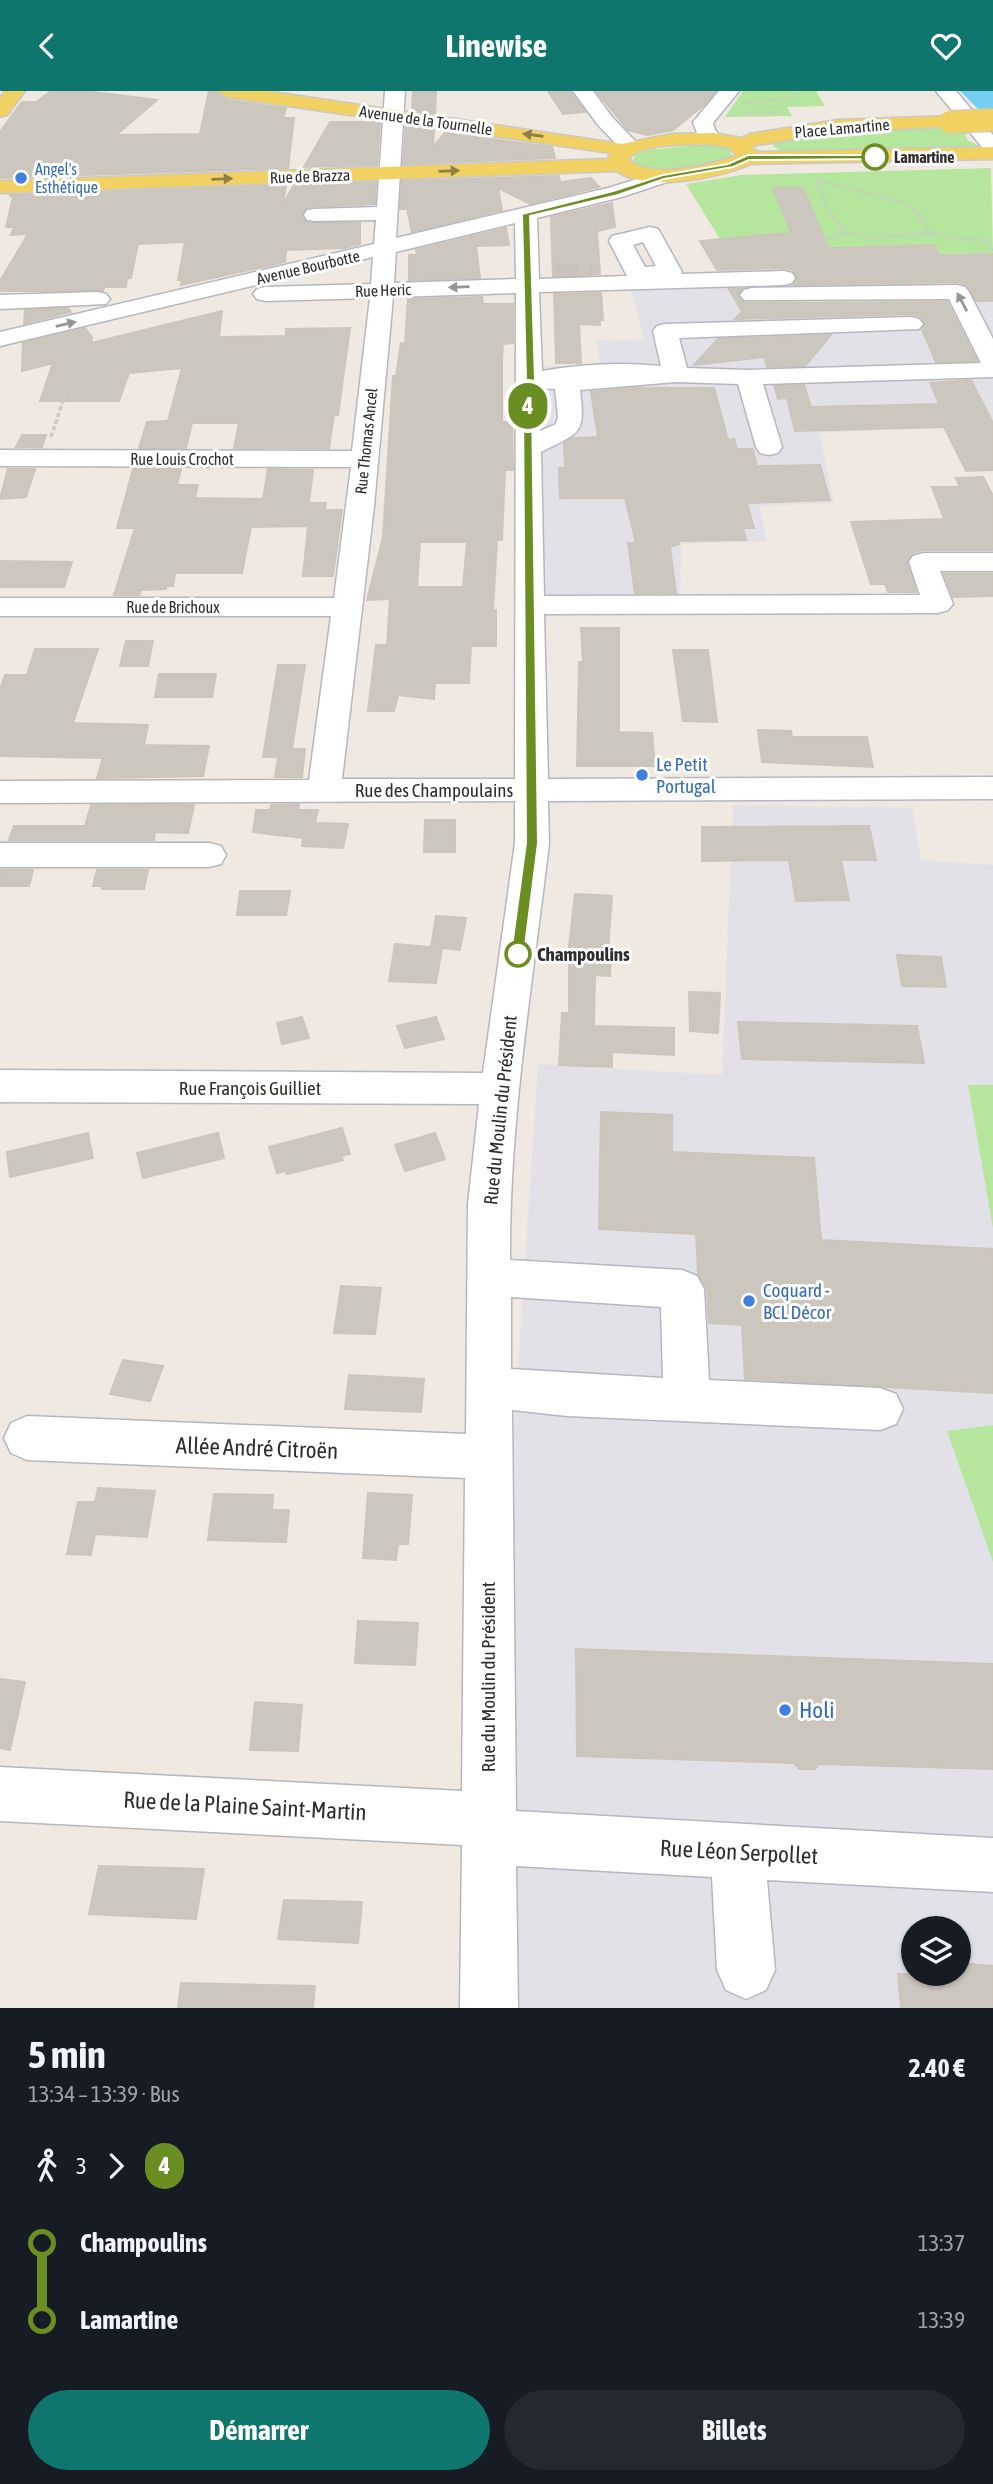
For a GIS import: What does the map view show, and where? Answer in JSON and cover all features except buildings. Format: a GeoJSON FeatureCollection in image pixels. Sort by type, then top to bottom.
{"type":"FeatureCollection","features":[{"type":"Feature","properties":{"kind":"main road"},"geometry":{"type":"LineString","coordinates":[[0,111],[15,91]]}},
{"type":"Feature","properties":{"kind":"main road","name":"Avenue de la Tournelle"},"geometry":{"type":"LineString","coordinates":[[227,91],[570,141],[627,158]]}},
{"type":"Feature","properties":{"kind":"main road","name":"Place Lamartine"},"geometry":{"type":"LineString","coordinates":[[627,158],[663,177],[730,166],[742,150],[838,126],[993,120]]}},
{"type":"Feature","properties":{"kind":"main road","name":"Place Lamartine"},"geometry":{"type":"LineString","coordinates":[[627,158],[712,138],[742,150],[844,158],[989,150]]}},
{"type":"Feature","properties":{"kind":"main road","name":"Rue de Brazza"},"geometry":{"type":"LineString","coordinates":[[0,187],[390,173],[627,158]]}},
{"type":"Feature","properties":{"kind":"street","name":"Rue Thomas Ancel"},"geometry":{"type":"LineString","coordinates":[[324,790],[382,290],[395,91]]}},
{"type":"Feature","properties":{"kind":"street"},"geometry":{"type":"LineString","coordinates":[[583,91],[627,158],[615,193]]}},
{"type":"Feature","properties":{"kind":"street"},"geometry":{"type":"LineString","coordinates":[[946,91],[989,150]]}},
{"type":"Feature","properties":{"kind":"street"},"geometry":{"type":"LineString","coordinates":[[712,138],[705,132],[703,122],[736,97]]}},
{"type":"Feature","properties":{"kind":"street"},"geometry":{"type":"LineString","coordinates":[[570,141],[600,133],[605,129],[605,121]]}},
{"type":"Feature","properties":{"kind":"street","name":"Avenue Bourbotte"},"geometry":{"type":"LineString","coordinates":[[0,339],[615,193],[663,177]]}},
{"type":"Feature","properties":{"kind":"street"},"geometry":{"type":"LineString","coordinates":[[315,215],[387,213]]}},
{"type":"Feature","properties":{"kind":"street","name":"Rue du Moulin du Président"},"geometry":{"type":"LineString","coordinates":[[489,2008],[489,1203],[500,1089],[532,843],[527,401],[540,280],[526,214]]}},
{"type":"Feature","properties":{"kind":"street"},"geometry":{"type":"LineString","coordinates":[[593,275],[637,274]]}},
{"type":"Feature","properties":{"kind":"street","name":"Rue Heric"},"geometry":{"type":"LineString","coordinates":[[216,289],[236,295],[382,290],[540,280],[778,287]]}},
{"type":"Feature","properties":{"kind":"street"},"geometry":{"type":"LineString","coordinates":[[778,287],[785,328]]}},
{"type":"Feature","properties":{"kind":"street"},"geometry":{"type":"LineString","coordinates":[[676,375],[658,297],[778,287],[897,293],[957,292],[993,363]]}},
{"type":"Feature","properties":{"kind":"street"},"geometry":{"type":"LineString","coordinates":[[897,293],[933,372]]}},
{"type":"Feature","properties":{"kind":"street"},"geometry":{"type":"LineString","coordinates":[[0,302],[140,297],[155,302]]}},
{"type":"Feature","properties":{"kind":"street"},"geometry":{"type":"LineString","coordinates":[[665,331],[911,324]]}},
{"type":"Feature","properties":{"kind":"street"},"geometry":{"type":"LineString","coordinates":[[862,325],[882,373]]}},
{"type":"Feature","properties":{"kind":"street"},"geometry":{"type":"LineString","coordinates":[[619,347],[624,372]]}},
{"type":"Feature","properties":{"kind":"street"},"geometry":{"type":"LineString","coordinates":[[530,380],[624,372],[748,377],[993,370]]}},
{"type":"Feature","properties":{"kind":"street"},"geometry":{"type":"LineString","coordinates":[[530,380],[567,383],[639,381],[676,375]]}},
{"type":"Feature","properties":{"kind":"street"},"geometry":{"type":"LineString","coordinates":[[748,377],[769,447]]}},
{"type":"Feature","properties":{"kind":"street"},"geometry":{"type":"LineString","coordinates":[[528,448],[567,429],[571,417],[567,383]]}},
{"type":"Feature","properties":{"kind":"street","name":"Rue Louis Crochot"},"geometry":{"type":"LineString","coordinates":[[0,459],[364,460]]}},
{"type":"Feature","properties":{"kind":"street"},"geometry":{"type":"LineString","coordinates":[[531,605],[938,604],[918,549],[993,562]]}},
{"type":"Feature","properties":{"kind":"street","name":"Rue de Brichoux"},"geometry":{"type":"LineString","coordinates":[[0,607],[345,607]]}},
{"type":"Feature","properties":{"kind":"street","name":"Rue des Champoulains"},"geometry":{"type":"LineString","coordinates":[[0,792],[993,788]]}},
{"type":"Feature","properties":{"kind":"street"},"geometry":{"type":"LineString","coordinates":[[0,855],[209,855]]}},
{"type":"Feature","properties":{"kind":"street","name":"Rue François Guilliet"},"geometry":{"type":"LineString","coordinates":[[0,1086],[500,1089]]}},
{"type":"Feature","properties":{"kind":"street"},"geometry":{"type":"LineString","coordinates":[[488,1277],[682,1289],[687,1400]]}},
{"type":"Feature","properties":{"kind":"street"},"geometry":{"type":"LineString","coordinates":[[487,1387],[567,1395],[880,1409]]}},
{"type":"Feature","properties":{"kind":"street","name":"Allée André Citroën"},"geometry":{"type":"LineString","coordinates":[[27,1438],[487,1457]]}},
{"type":"Feature","properties":{"kind":"street","name":"Rue de la Plaine Saint-Martin"},"geometry":{"type":"LineString","coordinates":[[0,1794],[459,1817],[488,1828]]}},
{"type":"Feature","properties":{"kind":"street","name":"Rue Léon Serpollet"},"geometry":{"type":"LineString","coordinates":[[488,1828],[518,1839],[993,1865]]}},
{"type":"Feature","properties":{"kind":"street"},"geometry":{"type":"LineString","coordinates":[[738,1853],[746,1970]]}},
{"type":"Feature","properties":{"kind":"path"},"geometry":{"type":"LineString","coordinates":[[736,97],[792,98],[796,91]]}},
{"type":"Feature","properties":{"kind":"path"},"geometry":{"type":"LineString","coordinates":[[929,234],[921,217],[910,205],[819,180],[817,184],[835,222],[845,232],[868,238],[929,234],[947,236],[953,240],[987,240],[993,251]]}},
{"type":"Feature","properties":{"kind":"path"},"geometry":{"type":"LineString","coordinates":[[803,246],[845,232]]}},
{"type":"Feature","properties":{"kind":"path"},"geometry":{"type":"LineString","coordinates":[[45,458],[75,363],[50,328]]}},
{"type":"Feature","properties":{"kind":"shaded area"},"geometry":{"type":"Polygon","coordinates":[[[993,281],[993,425],[819,433],[834,503],[759,506],[767,541],[681,544],[680,595],[542,597],[538,367],[600,364],[597,340],[644,339],[631,291],[993,281]]]}},
{"type":"Feature","properties":{"kind":"shaded area"},"geometry":{"type":"Polygon","coordinates":[[[733,805],[912,808],[921,860],[993,865],[993,2008],[511,2008],[513,1445],[538,1064],[722,1075],[733,805]]]}},
{"type":"Feature","properties":{"kind":"green space"},"geometry":{"type":"Polygon","coordinates":[[[743,91],[816,91],[825,106],[787,107],[792,116],[725,117],[743,91]]]}},
{"type":"Feature","properties":{"kind":"green space"},"geometry":{"type":"Polygon","coordinates":[[[971,126],[973,129],[965,135],[968,140],[986,150],[781,152],[770,143],[828,132],[971,126]]]}},
{"type":"Feature","properties":{"kind":"green space"},"geometry":{"type":"Polygon","coordinates":[[[707,144],[728,148],[732,156],[702,165],[663,170],[641,166],[633,160],[636,154],[649,150],[707,144]]]}},
{"type":"Feature","properties":{"kind":"green space"},"geometry":{"type":"Polygon","coordinates":[[[991,168],[993,253],[940,254],[935,245],[825,247],[784,234],[720,239],[686,184],[741,175],[991,168]]]}},
{"type":"Feature","properties":{"kind":"green space"},"geometry":{"type":"Polygon","coordinates":[[[968,1085],[993,1085],[993,1228],[968,1085]]]}},
{"type":"Feature","properties":{"kind":"green space"},"geometry":{"type":"Polygon","coordinates":[[[993,1425],[993,1562],[947,1431],[993,1425]]]}},
{"type":"Feature","properties":{"kind":"water"},"geometry":{"type":"Polygon","coordinates":[[[960,91],[993,91],[993,124],[960,91]]]}},
{"type":"Feature","properties":{"kind":"tunnel"},"geometry":{"type":"LineString","coordinates":[[556,275],[593,275]]}},
{"type":"Feature","properties":{"kind":"bus line","name":"4"},"geometry":{"type":"LineString","coordinates":[[518,954],[532,843],[527,401],[530,380],[526,214],[615,193],[663,177],[730,166],[748,158],[875,157]]}},
{"type":"Feature","properties":{"kind":"place","name":"Lamartine"},"geometry":{"type":"Point","coordinates":[875,157]}},
{"type":"Feature","properties":{"kind":"place","name":"Angel's Esthétique"},"geometry":{"type":"Point","coordinates":[21,178]}},
{"type":"Feature","properties":{"kind":"place","name":"Le Petit Portugal"},"geometry":{"type":"Point","coordinates":[642,775]}},
{"type":"Feature","properties":{"kind":"place","name":"Champoulins"},"geometry":{"type":"Point","coordinates":[518,954]}},
{"type":"Feature","properties":{"kind":"place","name":"Coquard - BCL Décor"},"geometry":{"type":"Point","coordinates":[749,1301]}},
{"type":"Feature","properties":{"kind":"place","name":"Holi"},"geometry":{"type":"Point","coordinates":[785,1710]}}]}
